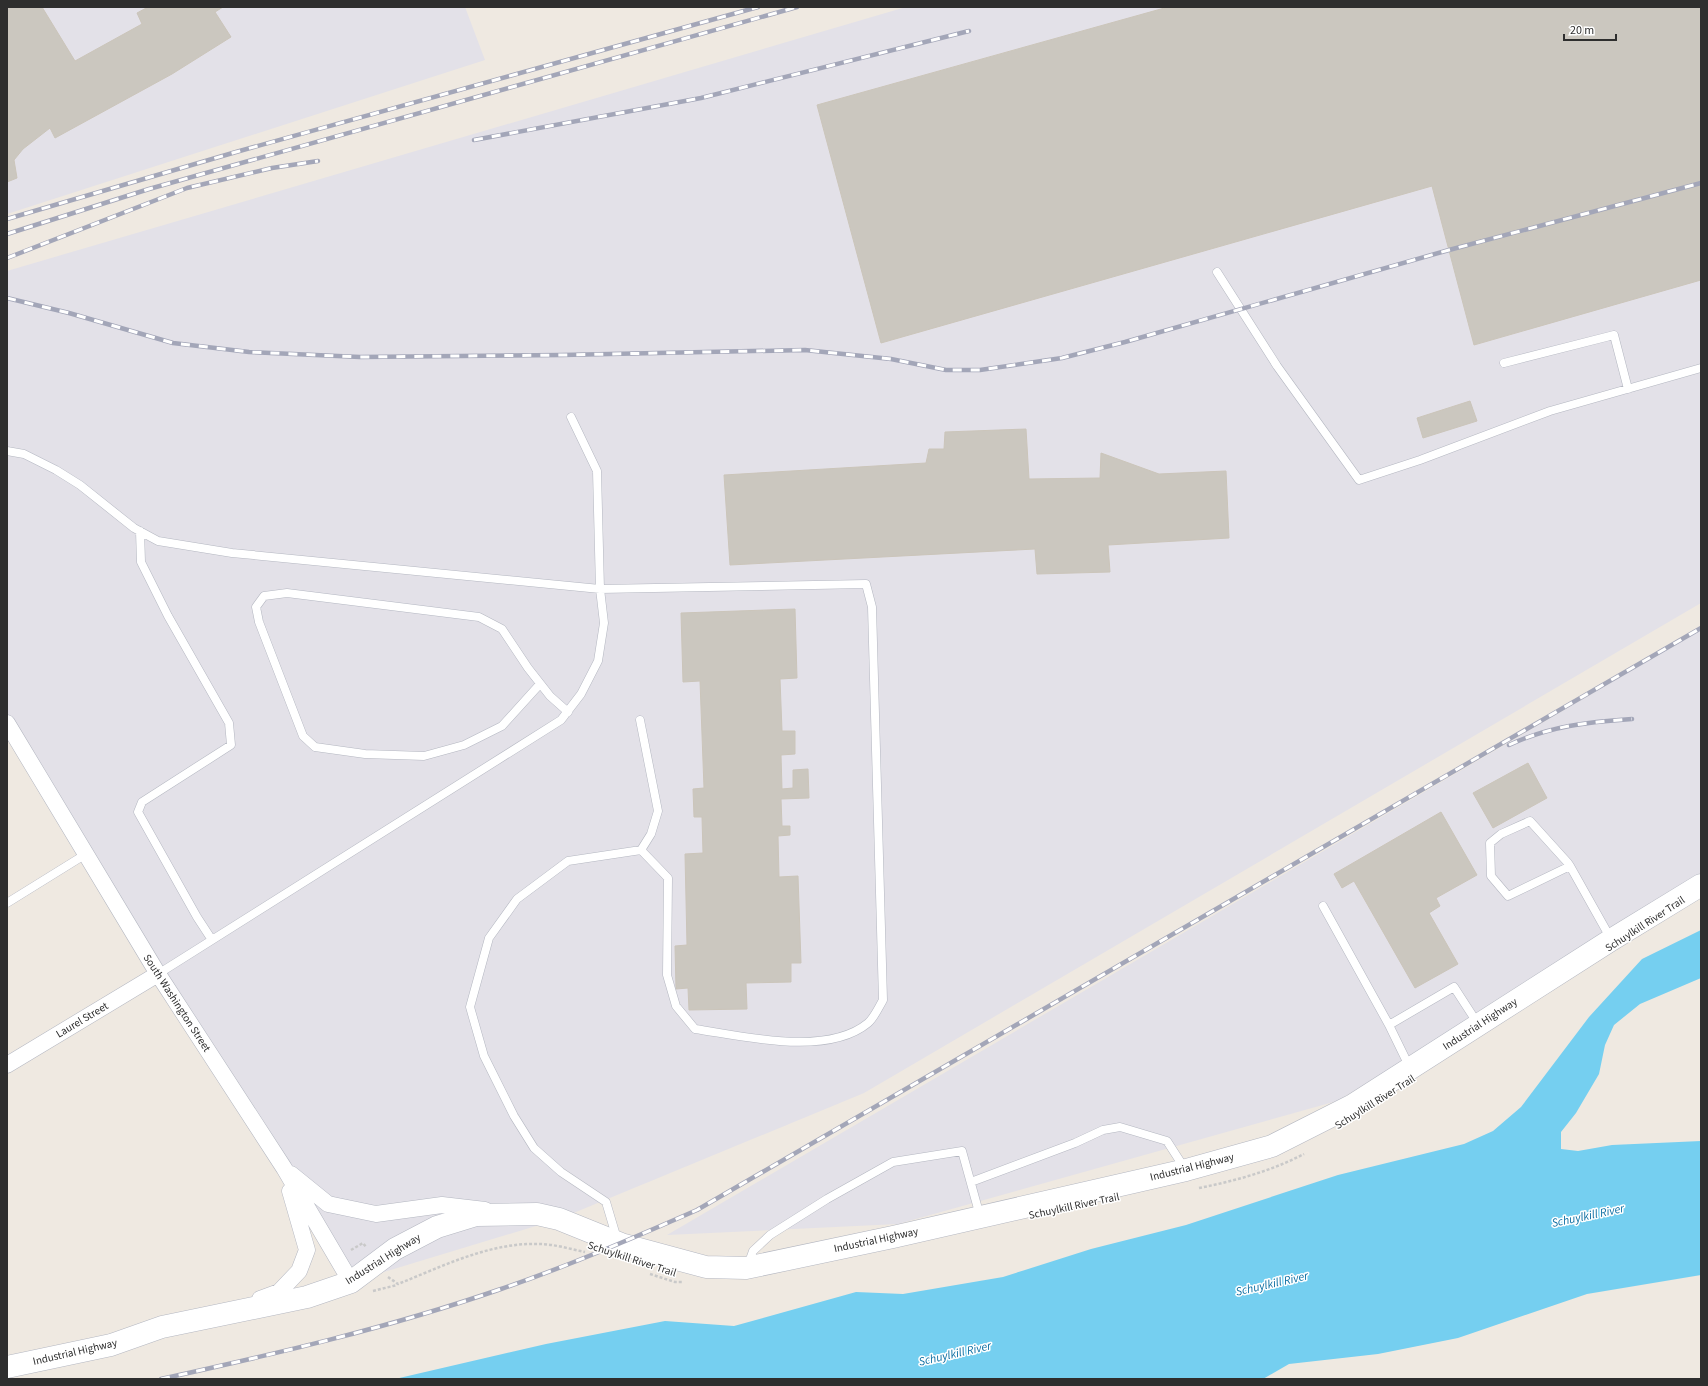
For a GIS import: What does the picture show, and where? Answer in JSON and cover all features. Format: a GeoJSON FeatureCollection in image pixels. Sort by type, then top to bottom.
{"type":"FeatureCollection","features":[{"type":"Feature","properties":{"kind":"street","name":"South Washington Street"},"geometry":{"type":"LineString","coordinates":[[9,729],[158,974],[284,1168],[351,1282]]}},
{"type":"Feature","properties":{"kind":"street","name":"Industrial Highway"},"geometry":{"type":"LineString","coordinates":[[7,1367],[111,1345],[162,1327],[307,1296],[351,1282],[395,1249],[437,1227],[476,1215],[537,1214],[559,1219],[618,1243],[706,1267],[748,1268],[1186,1170],[1272,1146],[1353,1106],[1611,940],[1701,885]]}},
{"type":"Feature","properties":{"kind":"street","name":"Laurel Street"},"geometry":{"type":"LineString","coordinates":[[7,1065],[158,974]]}},
{"type":"Feature","properties":{"kind":"street"},"geometry":{"type":"LineString","coordinates":[[284,1168],[328,1204],[376,1214],[442,1205],[537,1214]]}},
{"type":"Feature","properties":{"kind":"street"},"geometry":{"type":"LineString","coordinates":[[222,1314],[279,1292],[299,1271],[307,1250],[284,1168]]}},
{"type":"Feature","properties":{"kind":"lane"},"geometry":{"type":"LineString","coordinates":[[1217,272],[1277,366],[1359,480],[1420,460],[1550,411],[1701,368]]}},
{"type":"Feature","properties":{"kind":"lane"},"geometry":{"type":"LineString","coordinates":[[1504,363],[1614,336],[1628,389]]}},
{"type":"Feature","properties":{"kind":"lane"},"geometry":{"type":"LineString","coordinates":[[158,974],[561,720],[568,712],[581,694],[598,661],[604,623],[600,589],[597,471],[571,417]]}},
{"type":"Feature","properties":{"kind":"lane"},"geometry":{"type":"LineString","coordinates":[[7,451],[24,454],[56,470],[80,485],[140,531],[158,541],[232,554],[600,589],[866,584],[872,607],[883,1000],[869,1023],[842,1038],[788,1043],[695,1029],[676,1006],[666,975],[668,878],[641,850]]}},
{"type":"Feature","properties":{"kind":"lane"},"geometry":{"type":"LineString","coordinates":[[140,531],[141,562],[168,616],[228,723],[231,745],[142,802],[138,812],[189,904],[212,940]]}},
{"type":"Feature","properties":{"kind":"lane"},"geometry":{"type":"LineString","coordinates":[[540,684],[502,726],[464,745],[424,756],[365,754],[315,747],[303,736],[259,622],[256,606],[264,596],[287,593],[479,617],[502,629],[540,684],[550,696],[568,712]]}},
{"type":"Feature","properties":{"kind":"lane"},"geometry":{"type":"LineString","coordinates":[[640,720],[658,811],[651,834],[641,850]]}},
{"type":"Feature","properties":{"kind":"lane"},"geometry":{"type":"LineString","coordinates":[[1570,866],[1508,896],[1491,876],[1490,843],[1501,834],[1530,821],[1570,866],[1611,940]]}},
{"type":"Feature","properties":{"kind":"lane"},"geometry":{"type":"LineString","coordinates":[[618,1243],[606,1202],[561,1172],[534,1148],[514,1116],[484,1056],[470,1007],[489,938],[517,899],[568,860],[641,850]]}},
{"type":"Feature","properties":{"kind":"lane"},"geometry":{"type":"LineString","coordinates":[[7,903],[86,854]]}},
{"type":"Feature","properties":{"kind":"lane"},"geometry":{"type":"LineString","coordinates":[[1323,906],[1389,1025],[1410,1069]]}},
{"type":"Feature","properties":{"kind":"lane"},"geometry":{"type":"LineString","coordinates":[[1389,1025],[1454,987],[1479,1025]]}},
{"type":"Feature","properties":{"kind":"lane"},"geometry":{"type":"LineString","coordinates":[[971,1182],[1075,1143],[1102,1130],[1120,1127],[1146,1133],[1167,1141],[1186,1170]]}},
{"type":"Feature","properties":{"kind":"lane"},"geometry":{"type":"LineString","coordinates":[[748,1268],[754,1251],[770,1235],[827,1199],[894,1162],[962,1151],[980,1217]]}},
{"type":"Feature","properties":{"kind":"path"},"geometry":{"type":"LineString","coordinates":[[1198,1188],[1229,1182],[1284,1164],[1310,1150]]}},
{"type":"Feature","properties":{"kind":"path","name":"Schuylkill River Trail"},"geometry":{"type":"LineString","coordinates":[[388,1279],[398,1284],[437,1267],[498,1248],[539,1244],[590,1253]]}},
{"type":"Feature","properties":{"kind":"path","name":"Schuylkill River Trail"},"geometry":{"type":"LineString","coordinates":[[645,1272],[675,1282],[690,1282]]}},
{"type":"Feature","properties":{"kind":"shaded area"},"geometry":{"type":"Polygon","coordinates":[[[7,7],[465,7],[485,60],[7,214],[7,7]]]}},
{"type":"Feature","properties":{"kind":"shaded area"},"geometry":{"type":"Polygon","coordinates":[[[906,7],[1701,7],[1701,603],[864,1093],[559,1219],[351,1282],[7,725],[7,271],[906,7]]]}},
{"type":"Feature","properties":{"kind":"shaded area"},"geometry":{"type":"Polygon","coordinates":[[[1701,630],[1701,885],[1337,1101],[898,1224],[667,1235],[1701,630]]]}},
{"type":"Feature","properties":{"kind":"water","name":"Schuylkill River"},"geometry":{"type":"Polygon","coordinates":[[[1701,930],[1701,978],[1640,1004],[1614,1025],[1605,1045],[1599,1074],[1576,1113],[1561,1132],[1561,1149],[1578,1151],[1612,1145],[1701,1141],[1701,1275],[1587,1294],[1458,1338],[1378,1354],[1289,1364],[1263,1379],[395,1379],[546,1344],[665,1321],[734,1326],[856,1292],[903,1294],[1003,1277],[1091,1249],[1186,1225],[1338,1175],[1464,1144],[1493,1131],[1521,1107],[1589,1017],[1642,959],[1701,930]]]}},
{"type":"Feature","properties":{"kind":"building"},"geometry":{"type":"Polygon","coordinates":[[[7,7],[42,7],[75,61],[142,24],[137,13],[148,7],[223,7],[215,12],[231,37],[172,74],[55,138],[50,128],[23,149],[14,160],[17,178],[7,182],[7,7]]]}},
{"type":"Feature","properties":{"kind":"building"},"geometry":{"type":"Polygon","coordinates":[[[1168,7],[1701,7],[1701,280],[1474,345],[1432,186],[881,343],[817,105],[1168,7]]]}},
{"type":"Feature","properties":{"kind":"building"},"geometry":{"type":"Polygon","coordinates":[[[1470,401],[1477,421],[1423,438],[1417,418],[1470,401]]]}},
{"type":"Feature","properties":{"kind":"building"},"geometry":{"type":"Polygon","coordinates":[[[1026,429],[1029,479],[1100,478],[1101,453],[1159,474],[1226,471],[1229,538],[1108,545],[1110,572],[1037,574],[1035,549],[730,565],[724,475],[926,463],[929,449],[944,449],[945,432],[1026,429]]]}},
{"type":"Feature","properties":{"kind":"building"},"geometry":{"type":"Polygon","coordinates":[[[795,609],[797,678],[780,679],[782,731],[795,731],[795,754],[781,755],[782,789],[793,788],[793,770],[808,769],[809,798],[781,799],[782,826],[790,826],[790,835],[778,836],[779,877],[798,876],[801,963],[791,963],[791,982],[746,983],[747,1009],[689,1010],[688,988],[676,989],[675,946],[687,945],[685,854],[703,853],[702,817],[694,817],[693,789],[704,788],[700,681],[683,682],[681,613],[795,609]]]}},
{"type":"Feature","properties":{"kind":"building"},"geometry":{"type":"Polygon","coordinates":[[[1528,763],[1547,798],[1493,828],[1473,793],[1528,763]]]}},
{"type":"Feature","properties":{"kind":"building"},"geometry":{"type":"Polygon","coordinates":[[[1441,812],[1477,875],[1436,898],[1440,906],[1429,913],[1458,964],[1415,988],[1354,881],[1342,888],[1334,874],[1441,812]]]}},
{"type":"Feature","properties":{"kind":"railway"},"geometry":{"type":"LineString","coordinates":[[7,219],[236,152],[758,7]]}},
{"type":"Feature","properties":{"kind":"railway"},"geometry":{"type":"LineString","coordinates":[[7,234],[149,189],[797,7]]}},
{"type":"Feature","properties":{"kind":"railway"},"geometry":{"type":"LineString","coordinates":[[474,140],[701,98],[969,31]]}},
{"type":"Feature","properties":{"kind":"railway"},"geometry":{"type":"LineString","coordinates":[[7,258],[187,188],[272,168],[318,161]]}},
{"type":"Feature","properties":{"kind":"railway"},"geometry":{"type":"LineString","coordinates":[[7,298],[69,313],[173,343],[249,352],[360,357],[805,350],[891,359],[946,370],[980,370],[1062,358],[1125,342],[1449,250],[1701,183]]}},
{"type":"Feature","properties":{"kind":"railway"},"geometry":{"type":"LineString","coordinates":[[161,1379],[331,1339],[457,1304],[573,1262],[697,1210],[1701,628]]}},
{"type":"Feature","properties":{"kind":"railway"},"geometry":{"type":"LineString","coordinates":[[1509,745],[1539,733],[1554,729],[1632,719]]}}]}
